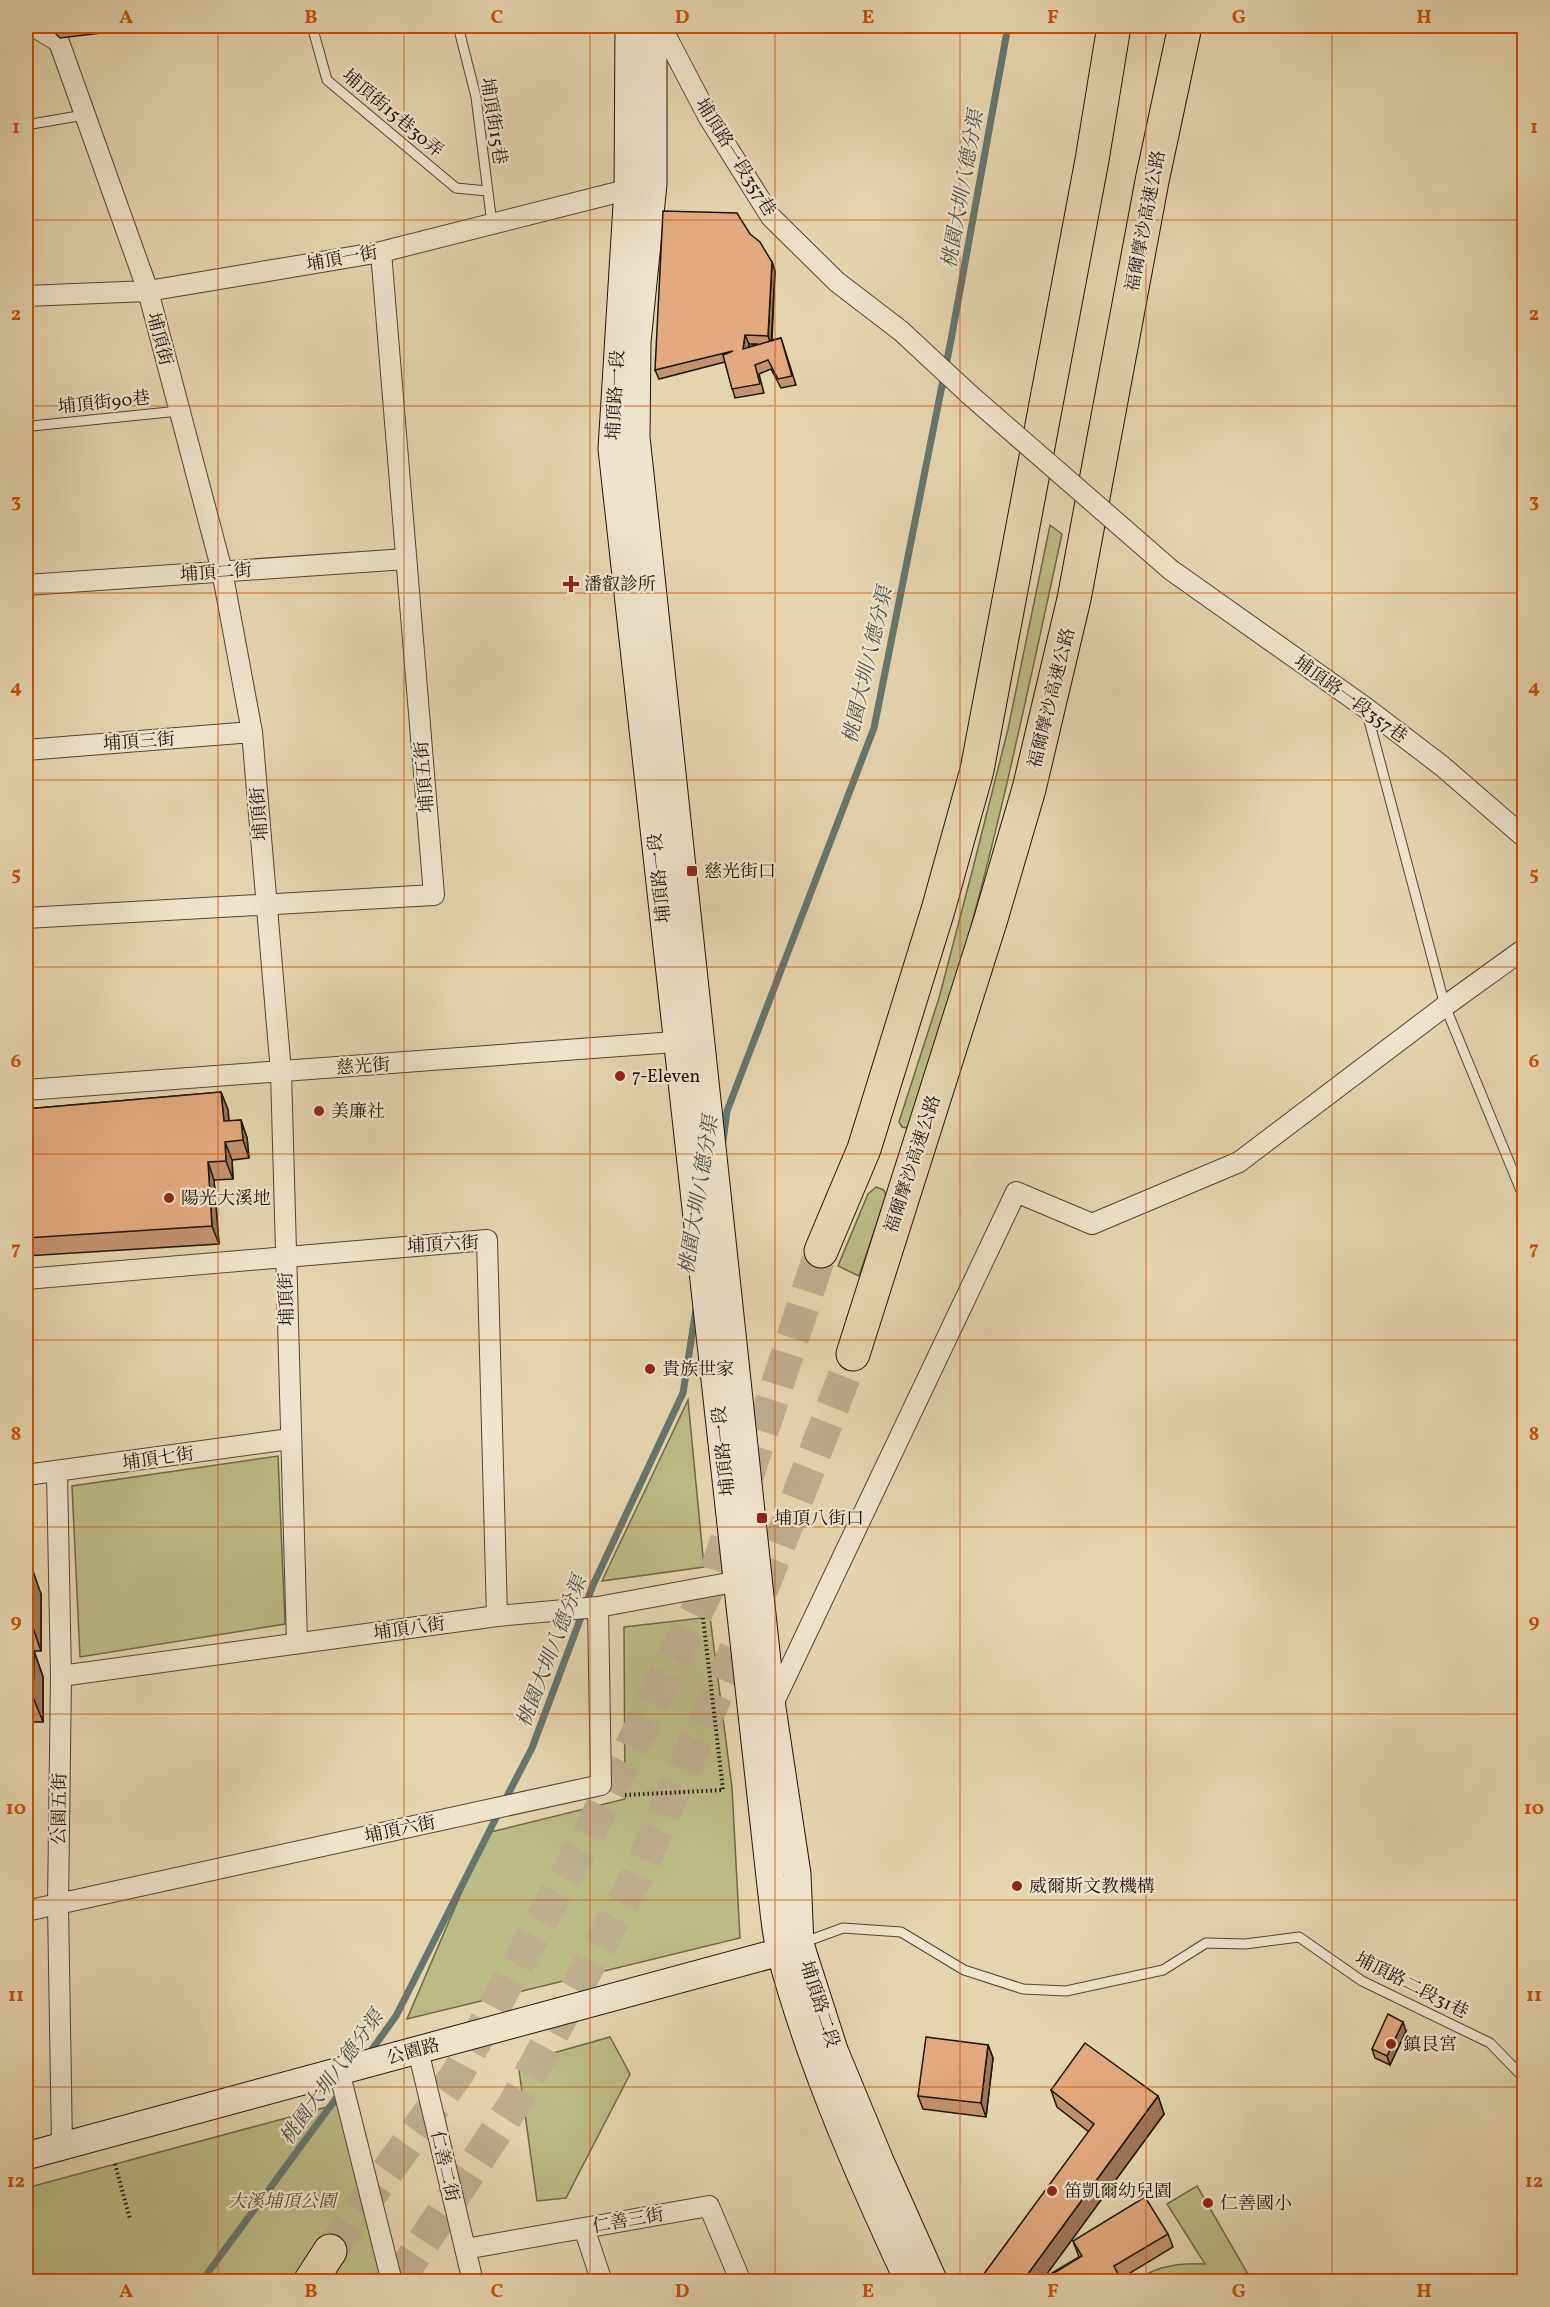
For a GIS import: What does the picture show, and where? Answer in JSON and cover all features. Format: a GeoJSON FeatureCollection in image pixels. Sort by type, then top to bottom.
{"type":"FeatureCollection","features":[{"type":"Feature","properties":{"kind":"highway"},"geometry":{"type":"LineString","coordinates":[[821,1251],[864,1149],[938,910],[977,770],[1092,160],[1114,26]]}},
{"type":"Feature","properties":{"kind":"highway","name":"福爾摩沙高速公路"},"geometry":{"type":"LineString","coordinates":[[853,1354],[990,922],[1026,800],[1069,622],[1150,193],[1185,26]]}},
{"type":"Feature","properties":{"kind":"highway"},"geometry":{"type":"LineString","coordinates":[[864,1149],[913,1159]]}},
{"type":"Feature","properties":{"kind":"highway"},"geometry":{"type":"LineString","coordinates":[[310,2282],[330,2251]]}},
{"type":"Feature","properties":{"kind":"street","name":"埔頂街"},"geometry":{"type":"LineString","coordinates":[[33,26],[59,42],[148,291],[222,571],[252,732],[281,1072],[297,1643]]}},
{"type":"Feature","properties":{"kind":"street","name":"埔頂路一段"},"geometry":{"type":"LineString","coordinates":[[629,26],[640,187]]}},
{"type":"Feature","properties":{"kind":"street","name":"埔頂路一段"},"geometry":{"type":"LineString","coordinates":[[653,26],[640,187],[636,437],[689,1041],[747,1580],[754,1729]]}},
{"type":"Feature","properties":{"kind":"street","name":"埔頂路一段357巷"},"geometry":{"type":"LineString","coordinates":[[653,26],[666,36],[709,117],[771,217],[837,282],[901,331],[1171,570],[1366,708],[1442,766],[1524,837]]}},
{"type":"Feature","properties":{"kind":"street","name":"埔頂一街"},"geometry":{"type":"LineString","coordinates":[[26,297],[148,291],[381,252],[640,187]]}},
{"type":"Feature","properties":{"kind":"street","name":"埔頂五街"},"geometry":{"type":"LineString","coordinates":[[26,918],[434,895],[381,252]]}},
{"type":"Feature","properties":{"kind":"street","name":"埔頂二街"},"geometry":{"type":"LineString","coordinates":[[26,585],[406,559]]}},
{"type":"Feature","properties":{"kind":"street","name":"埔頂三街"},"geometry":{"type":"LineString","coordinates":[[26,750],[252,732]]}},
{"type":"Feature","properties":{"kind":"street"},"geometry":{"type":"LineString","coordinates":[[772,1708],[1016,1192],[1092,1224],[1239,1162],[1524,949]]}},
{"type":"Feature","properties":{"kind":"street","name":"慈光街"},"geometry":{"type":"LineString","coordinates":[[26,1090],[689,1041]]}},
{"type":"Feature","properties":{"kind":"street","name":"埔頂六街"},"geometry":{"type":"LineString","coordinates":[[26,1278],[487,1240],[497,1616]]}},
{"type":"Feature","properties":{"kind":"street","name":"埔頂七街"},"geometry":{"type":"LineString","coordinates":[[26,1476],[290,1439]]}},
{"type":"Feature","properties":{"kind":"street","name":"公園五街"},"geometry":{"type":"LineString","coordinates":[[57,1473],[61,1676],[58,1905],[62,2146]]}},
{"type":"Feature","properties":{"kind":"street","name":"埔頂路一段"},"geometry":{"type":"LineString","coordinates":[[747,1580],[772,1708]]}},
{"type":"Feature","properties":{"kind":"street","name":"埔頂八街"},"geometry":{"type":"LineString","coordinates":[[61,1676],[497,1616],[598,1607],[747,1580]]}},
{"type":"Feature","properties":{"kind":"street","name":"埔頂六街"},"geometry":{"type":"LineString","coordinates":[[26,1911],[601,1785],[598,1607]]}},
{"type":"Feature","properties":{"kind":"street","name":"埔頂路二段"},"geometry":{"type":"LineString","coordinates":[[772,1708],[797,1874],[790,1948],[934,2282]]}},
{"type":"Feature","properties":{"kind":"street","name":"埔頂路二段"},"geometry":{"type":"LineString","coordinates":[[754,1729],[790,1948],[821,2077],[909,2282]]}},
{"type":"Feature","properties":{"kind":"street","name":"公園路"},"geometry":{"type":"LineString","coordinates":[[26,2156],[790,1948]]}},
{"type":"Feature","properties":{"kind":"street","name":"仁善二街"},"geometry":{"type":"LineString","coordinates":[[418,2050],[474,2282]]}},
{"type":"Feature","properties":{"kind":"street"},"geometry":{"type":"LineString","coordinates":[[339,2071],[392,2282]]}},
{"type":"Feature","properties":{"kind":"street","name":"仁善三街"},"geometry":{"type":"LineString","coordinates":[[465,2249],[709,2206],[741,2282]]}},
{"type":"Feature","properties":{"kind":"street"},"geometry":{"type":"LineString","coordinates":[[584,2228],[602,2282]]}},
{"type":"Feature","properties":{"kind":"lane","name":"埔頂街15巷30弄"},"geometry":{"type":"LineString","coordinates":[[312,26],[327,80],[456,188],[487,191]]}},
{"type":"Feature","properties":{"kind":"lane","name":"埔頂街15巷"},"geometry":{"type":"LineString","coordinates":[[458,26],[476,97],[492,224]]}},
{"type":"Feature","properties":{"kind":"lane"},"geometry":{"type":"LineString","coordinates":[[26,125],[84,115]]}},
{"type":"Feature","properties":{"kind":"lane","name":"埔頂街90巷"},"geometry":{"type":"LineString","coordinates":[[32,426],[179,411]]}},
{"type":"Feature","properties":{"kind":"lane"},"geometry":{"type":"LineString","coordinates":[[1366,708],[1445,1006],[1524,1198]]}},
{"type":"Feature","properties":{"kind":"lane","name":"埔頂路二段31巷"},"geometry":{"type":"LineString","coordinates":[[790,1948],[843,1928],[901,1932],[964,1970],[1023,1989],[1066,1991],[1163,1970],[1206,1943],[1245,1944],[1299,1937],[1362,1981],[1490,2043],[1524,2078]]}},
{"type":"Feature","properties":{"kind":"path"},"geometry":{"type":"LineString","coordinates":[[625,1795],[723,1790],[703,1618]]}},
{"type":"Feature","properties":{"kind":"path"},"geometry":{"type":"LineString","coordinates":[[116,2164],[130,2219]]}},
{"type":"Feature","properties":{"kind":"green space"},"geometry":{"type":"Polygon","coordinates":[[[1050,525],[1062,534],[996,829],[966,946],[910,1124],[906,1128],[902,1127],[899,1122],[939,998],[973,868],[1008,729],[1050,525]]]}},
{"type":"Feature","properties":{"kind":"green space"},"geometry":{"type":"Polygon","coordinates":[[[876,1187],[884,1190],[886,1196],[859,1276],[838,1266],[868,1194],[876,1187]]]}},
{"type":"Feature","properties":{"kind":"green space"},"geometry":{"type":"Polygon","coordinates":[[[688,1400],[704,1567],[602,1581],[688,1400]]]}},
{"type":"Feature","properties":{"kind":"green space"},"geometry":{"type":"Polygon","coordinates":[[[278,1456],[285,1624],[80,1657],[72,1486],[278,1456]]]}},
{"type":"Feature","properties":{"kind":"green space"},"geometry":{"type":"Polygon","coordinates":[[[710,1617],[732,1788],[740,1938],[407,2019],[487,1833],[625,1799],[624,1627],[710,1617]]]}},
{"type":"Feature","properties":{"kind":"green space"},"geometry":{"type":"Polygon","coordinates":[[[610,2037],[630,2074],[566,2198],[537,2201],[518,2063],[610,2037]]]}},
{"type":"Feature","properties":{"kind":"green space","name":"大溪埔頂公園"},"geometry":{"type":"Polygon","coordinates":[[[342,2103],[384,2281],[26,2282],[26,2188],[342,2103]]]}},
{"type":"Feature","properties":{"kind":"green space"},"geometry":{"type":"Polygon","coordinates":[[[1197,2186],[1252,2281],[1137,2281],[1160,2268],[1205,2264],[1167,2204],[1197,2186]]]}},
{"type":"Feature","properties":{"kind":"building"},"geometry":{"type":"Polygon","coordinates":[[[663,211],[737,213],[750,234],[760,242],[772,262],[768,336],[745,335],[743,349],[781,338],[792,376],[778,379],[768,360],[755,365],[760,384],[732,389],[723,355],[733,351],[655,370],[663,211]]]}},
{"type":"Feature","properties":{"kind":"building","name":"陽光大溪地"},"geometry":{"type":"Polygon","coordinates":[[[221,1092],[224,1121],[241,1120],[243,1140],[225,1142],[226,1161],[208,1162],[212,1226],[26,1238],[26,1109],[221,1092]]]}},
{"type":"Feature","properties":{"kind":"building"},"geometry":{"type":"Polygon","coordinates":[[[26,1568],[32,1568],[32,1625],[26,1625],[26,1568]]]}},
{"type":"Feature","properties":{"kind":"building"},"geometry":{"type":"Polygon","coordinates":[[[26,1651],[34,1651],[33,1697],[26,1697],[26,1651]]]}},
{"type":"Feature","properties":{"kind":"building"},"geometry":{"type":"Polygon","coordinates":[[[1388,2014],[1403,2022],[1387,2056],[1372,2049],[1388,2014]]]}},
{"type":"Feature","properties":{"kind":"building"},"geometry":{"type":"Polygon","coordinates":[[[926,2037],[988,2045],[981,2103],[918,2096],[926,2037]]]}},
{"type":"Feature","properties":{"kind":"building"},"geometry":{"type":"Polygon","coordinates":[[[1085,2043],[1158,2096],[1022,2282],[978,2282],[1094,2124],[1051,2090],[1085,2043]]]}},
{"type":"Feature","properties":{"kind":"building"},"geometry":{"type":"Polygon","coordinates":[[[1145,2197],[1168,2234],[1114,2266],[1118,2274],[1112,2278],[1114,2282],[1039,2282],[1082,2256],[1073,2241],[1145,2197]]]}},
{"type":"Feature","properties":{"kind":"waterway","name":"桃園大圳八德分渠"},"geometry":{"type":"LineString","coordinates":[[723,1141],[727,1111],[874,728],[951,340],[1008,26]]}},
{"type":"Feature","properties":{"kind":"waterway","name":"桃園大圳八德分渠"},"geometry":{"type":"LineString","coordinates":[[504,1802],[532,1748],[593,1585],[683,1393],[696,1309]]}},
{"type":"Feature","properties":{"kind":"waterway","name":"桃園大圳八德分渠"},"geometry":{"type":"LineString","coordinates":[[368,2055],[396,2016],[499,1812]]}},
{"type":"Feature","properties":{"kind":"waterway","name":"桃園大圳八德分渠"},"geometry":{"type":"LineString","coordinates":[[201,2282],[340,2093]]}},
{"type":"Feature","properties":{"kind":"tunnel"},"geometry":{"type":"LineString","coordinates":[[330,2251],[458,2073],[587,1837],[716,1572],[821,1251]]}},
{"type":"Feature","properties":{"kind":"tunnel"},"geometry":{"type":"LineString","coordinates":[[397,2282],[515,2103],[637,1876],[759,1597],[853,1354]]}},
{"type":"Feature","properties":{"kind":"place","name":"潘叡診所"},"geometry":{"type":"Point","coordinates":[571,584]}},
{"type":"Feature","properties":{"kind":"place","name":"慈光街口"},"geometry":{"type":"Point","coordinates":[692,871]}},
{"type":"Feature","properties":{"kind":"place","name":"7-Eleven"},"geometry":{"type":"Point","coordinates":[620,1076]}},
{"type":"Feature","properties":{"kind":"place","name":"美廉社"},"geometry":{"type":"Point","coordinates":[319,1111]}},
{"type":"Feature","properties":{"kind":"place","name":"陽光大溪地"},"geometry":{"type":"Point","coordinates":[169,1198]}},
{"type":"Feature","properties":{"kind":"place","name":"貴族世家"},"geometry":{"type":"Point","coordinates":[650,1369]}},
{"type":"Feature","properties":{"kind":"place","name":"埔頂八街口"},"geometry":{"type":"Point","coordinates":[762,1518]}},
{"type":"Feature","properties":{"kind":"place","name":"威爾斯文教機構"},"geometry":{"type":"Point","coordinates":[1017,1886]}},
{"type":"Feature","properties":{"kind":"place","name":"鎮艮宮"},"geometry":{"type":"Point","coordinates":[1391,2044]}},
{"type":"Feature","properties":{"kind":"place","name":"笛凱爾幼兒園"},"geometry":{"type":"Point","coordinates":[1052,2191]}},
{"type":"Feature","properties":{"kind":"place","name":"仁善國小"},"geometry":{"type":"Point","coordinates":[1208,2203]}}]}
